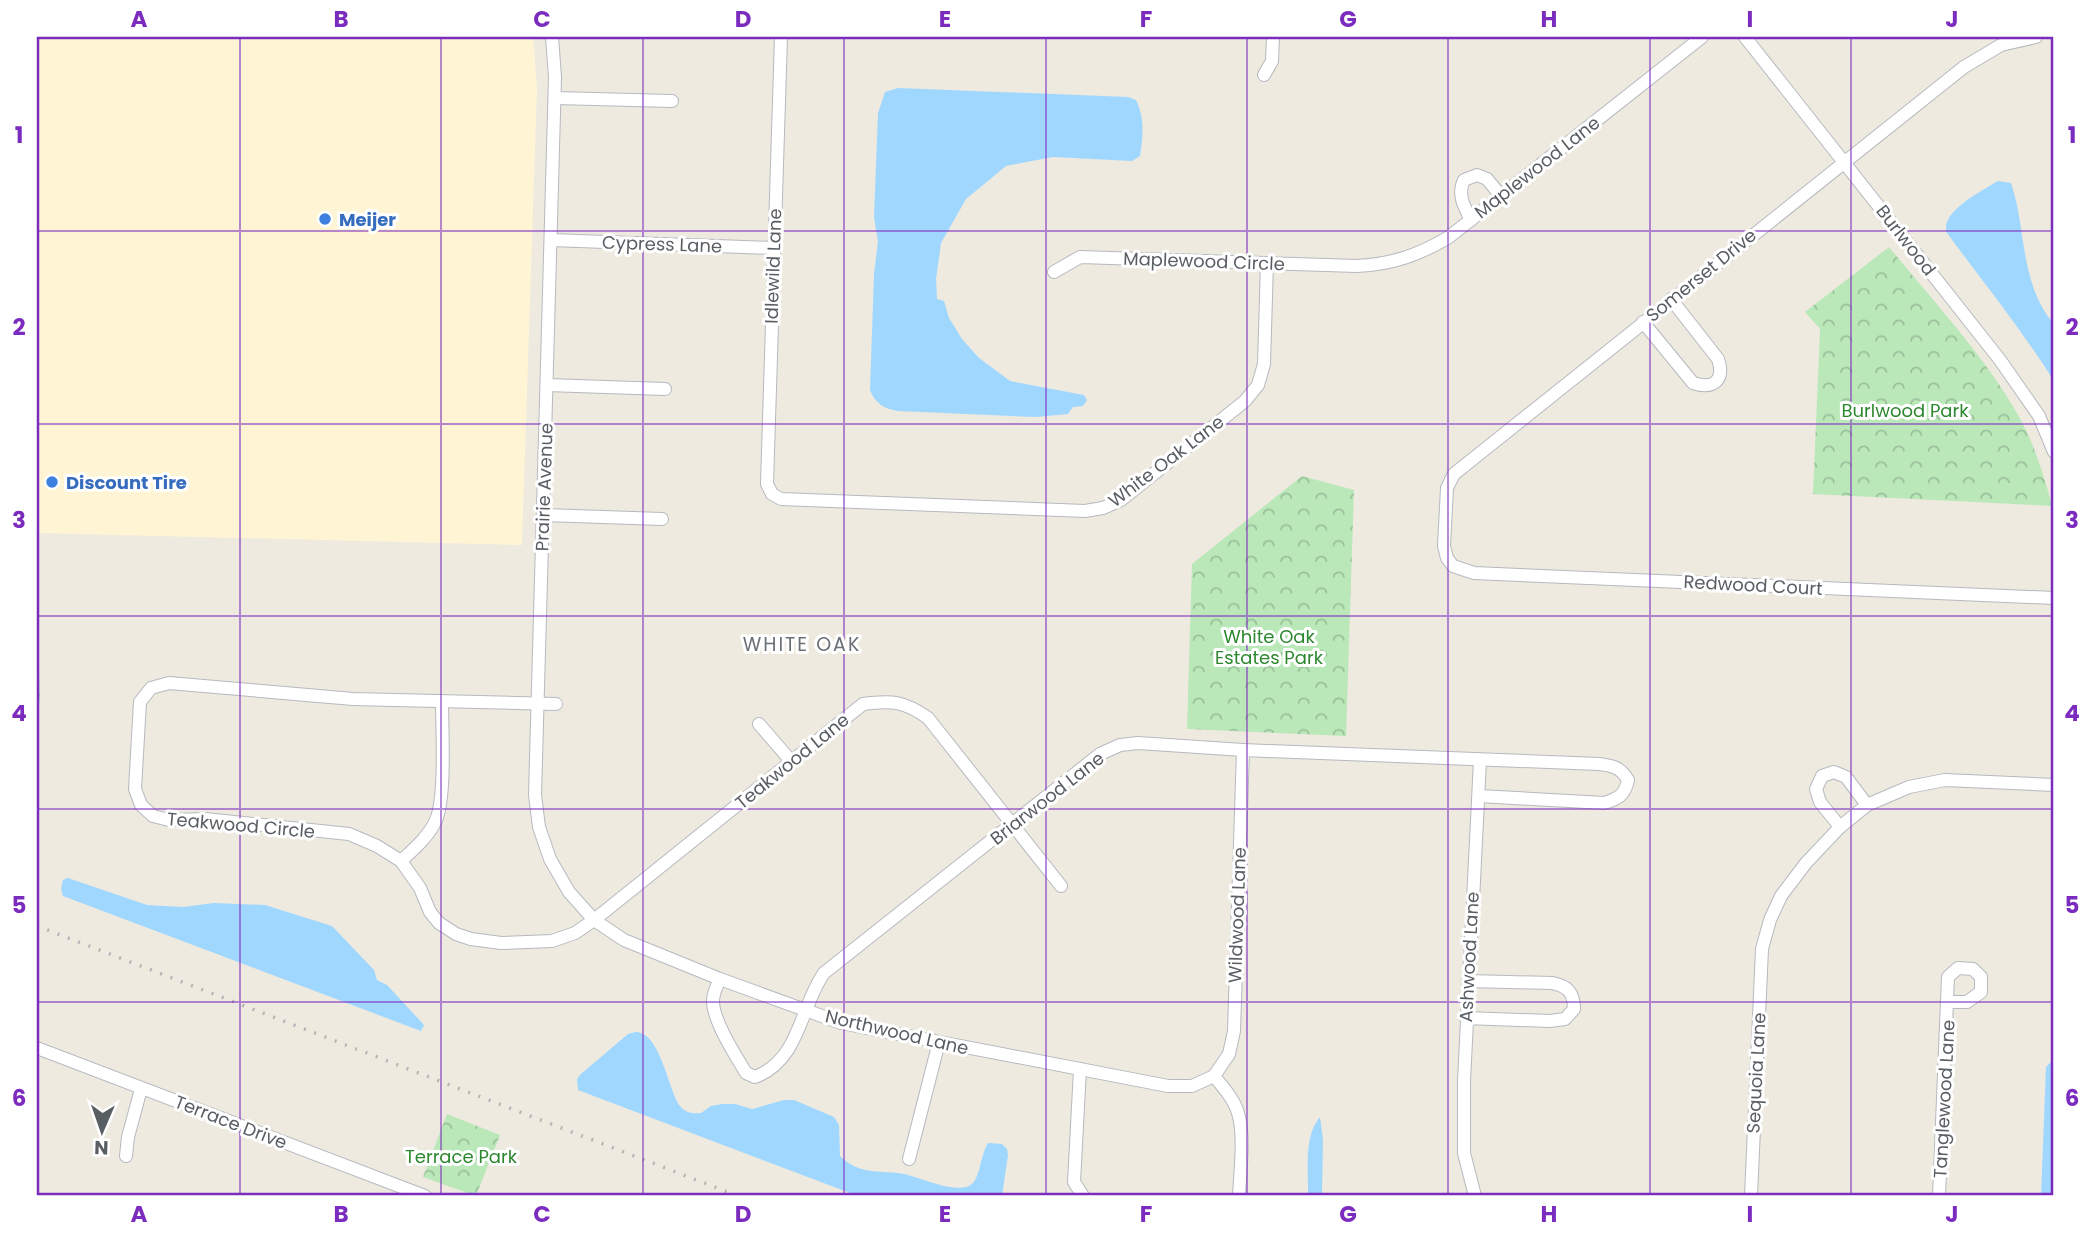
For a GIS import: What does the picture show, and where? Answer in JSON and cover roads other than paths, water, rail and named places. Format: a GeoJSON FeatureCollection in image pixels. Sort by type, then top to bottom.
{"type":"FeatureCollection","features":[{"type":"Feature","properties":{"kind":"street","name":"Prairie Avenue"},"geometry":{"type":"LineString","coordinates":[[552,37],[555,98],[535,795],[539,827],[550,859],[569,892],[594,920]]}},
{"type":"Feature","properties":{"kind":"street","name":"Idlewild Lane"},"geometry":{"type":"LineString","coordinates":[[772,494],[767,484],[781,37]]}},
{"type":"Feature","properties":{"kind":"street"},"geometry":{"type":"LineString","coordinates":[[1264,75],[1272,61],[1273,37]]}},
{"type":"Feature","properties":{"kind":"street","name":"Maplewood Lane"},"geometry":{"type":"LineString","coordinates":[[1357,266],[1380,265],[1416,256],[1449,237],[1702,37]]}},
{"type":"Feature","properties":{"kind":"street","name":"Burlwood"},"geometry":{"type":"LineString","coordinates":[[1745,37],[2000,360],[2039,416],[2054,452]]}},
{"type":"Feature","properties":{"kind":"street","name":"Somerset Drive"},"geometry":{"type":"LineString","coordinates":[[1454,566],[1447,558],[1444,546],[1447,488],[1454,474],[1844,160],[1964,67],[2001,46],[2036,37]]}},
{"type":"Feature","properties":{"kind":"street"},"geometry":{"type":"LineString","coordinates":[[555,98],[672,101]]}},
{"type":"Feature","properties":{"kind":"street"},"geometry":{"type":"LineString","coordinates":[[1471,220],[1461,199],[1464,180],[1477,175],[1487,179],[1501,196]]}},
{"type":"Feature","properties":{"kind":"street","name":"Cypress Lane"},"geometry":{"type":"LineString","coordinates":[[551,240],[774,248]]}},
{"type":"Feature","properties":{"kind":"street","name":"Maplewood Circle"},"geometry":{"type":"LineString","coordinates":[[1054,272],[1080,257],[1357,266]]}},
{"type":"Feature","properties":{"kind":"street","name":"White Oak Lane"},"geometry":{"type":"LineString","coordinates":[[772,494],[781,499],[795,500],[1085,512],[1121,500],[1234,409],[1258,385],[1264,364],[1267,263]]}},
{"type":"Feature","properties":{"kind":"street"},"geometry":{"type":"LineString","coordinates":[[1643,322],[1693,383],[1703,386],[1712,384],[1720,377],[1718,359],[1671,299]]}},
{"type":"Feature","properties":{"kind":"street"},"geometry":{"type":"LineString","coordinates":[[547,385],[665,389]]}},
{"type":"Feature","properties":{"kind":"street"},"geometry":{"type":"LineString","coordinates":[[544,515],[662,519]]}},
{"type":"Feature","properties":{"kind":"street","name":"Redwood Court"},"geometry":{"type":"LineString","coordinates":[[1454,566],[1474,573],[2054,598]]}},
{"type":"Feature","properties":{"kind":"street","name":"Teakwood Circle"},"geometry":{"type":"LineString","coordinates":[[556,704],[353,699],[169,683],[151,688],[140,702],[135,789],[141,805],[153,816],[169,820],[205,819],[349,834],[377,846],[401,862],[420,888],[430,912],[439,923],[471,939],[501,943],[552,941],[575,933],[594,920]]}},
{"type":"Feature","properties":{"kind":"street"},"geometry":{"type":"LineString","coordinates":[[401,862],[427,835],[436,819],[440,799],[442,701]]}},
{"type":"Feature","properties":{"kind":"street","name":"Teakwood Lane"},"geometry":{"type":"LineString","coordinates":[[594,920],[863,704],[885,701],[910,706],[928,718],[1061,886]]}},
{"type":"Feature","properties":{"kind":"street"},"geometry":{"type":"LineString","coordinates":[[759,724],[790,761]]}},
{"type":"Feature","properties":{"kind":"street","name":"Briarwood Lane"},"geometry":{"type":"LineString","coordinates":[[720,979],[713,999],[715,1013],[746,1073],[755,1077],[767,1073],[795,1041],[813,989],[824,973],[1100,754],[1119,745],[1138,743],[1615,766],[1628,780],[1626,790],[1617,799],[1604,803],[1479,796]]}},
{"type":"Feature","properties":{"kind":"street","name":"Wildwood Lane"},"geometry":{"type":"LineString","coordinates":[[1214,1076],[1229,1054],[1234,1031],[1243,750]]}},
{"type":"Feature","properties":{"kind":"street","name":"Ashwood Lane"},"geometry":{"type":"LineString","coordinates":[[1475,1196],[1464,1153],[1466,1018],[1480,760]]}},
{"type":"Feature","properties":{"kind":"street"},"geometry":{"type":"LineString","coordinates":[[1840,827],[1819,802],[1816,789],[1822,776],[1834,772],[1846,777],[1867,805]]}},
{"type":"Feature","properties":{"kind":"street","name":"Sequoia Lane"},"geometry":{"type":"LineString","coordinates":[[1751,1196],[1762,949],[1770,920],[1781,896],[1806,863],[1840,827],[1867,805],[1909,788],[1945,780],[2054,785]]}},
{"type":"Feature","properties":{"kind":"street","name":"Northwood Lane"},"geometry":{"type":"LineString","coordinates":[[594,920],[624,940],[720,979],[841,1023],[1168,1086],[1192,1086],[1214,1076]]}},
{"type":"Feature","properties":{"kind":"street"},"geometry":{"type":"LineString","coordinates":[[1466,1018],[1550,1021],[1565,1019],[1574,1009],[1574,998],[1564,985],[1552,982],[1468,981]]}},
{"type":"Feature","properties":{"kind":"street","name":"Tanglewood Lane"},"geometry":{"type":"LineString","coordinates":[[1939,1196],[1948,1002]]}},
{"type":"Feature","properties":{"kind":"street"},"geometry":{"type":"LineString","coordinates":[[909,1159],[939,1042]]}},
{"type":"Feature","properties":{"kind":"street","name":"Terrace Drive"},"geometry":{"type":"LineString","coordinates":[[37,1048],[400,1191],[425,1196]]}},
{"type":"Feature","properties":{"kind":"street"},"geometry":{"type":"LineString","coordinates":[[1080,1069],[1074,1182],[1083,1196]]}},
{"type":"Feature","properties":{"kind":"street"},"geometry":{"type":"LineString","coordinates":[[1214,1076],[1231,1098],[1238,1114],[1241,1134],[1239,1196]]}},
{"type":"Feature","properties":{"kind":"street"},"geometry":{"type":"LineString","coordinates":[[126,1156],[128,1137],[141,1088]]}},
{"type":"Feature","properties":{"kind":"water"},"geometry":{"type":"Polygon","coordinates":[[[898,88],[1128,97],[1136,100],[1142,120],[1140,156],[1132,161],[1053,157],[1006,166],[966,199],[941,243],[936,279],[937,299],[944,301],[949,318],[962,339],[979,358],[1010,381],[1084,395],[1087,400],[1083,406],[1073,407],[1068,414],[1036,417],[898,411],[881,405],[872,395],[874,274],[878,242],[874,217],[878,113],[885,92],[898,88]]]}},
{"type":"Feature","properties":{"kind":"water"},"geometry":{"type":"Polygon","coordinates":[[[1998,181],[2011,183],[2029,274],[2043,308],[2054,324],[2054,381],[1947,233],[1946,225],[1955,210],[1998,181]]]}},
{"type":"Feature","properties":{"kind":"water"},"geometry":{"type":"Polygon","coordinates":[[[68,878],[147,905],[265,905],[332,926],[374,970],[377,980],[387,985],[424,1025],[421,1031],[63,896],[63,880],[68,878]]]}},
{"type":"Feature","properties":{"kind":"water"},"geometry":{"type":"Polygon","coordinates":[[[636,1032],[645,1035],[652,1042],[680,1106],[687,1112],[701,1113],[711,1106],[722,1104],[735,1104],[752,1109],[794,1100],[834,1117],[839,1125],[840,1156],[848,1163],[865,1170],[900,1173],[959,1188],[972,1184],[988,1143],[1002,1144],[1008,1155],[1002,1196],[858,1196],[578,1090],[577,1079],[581,1074],[628,1034],[636,1032]]]}},
{"type":"Feature","properties":{"kind":"water"},"geometry":{"type":"Polygon","coordinates":[[[2054,1059],[2054,1196],[2041,1196],[2046,1067],[2054,1059]]]}},
{"type":"Feature","properties":{"kind":"water"},"geometry":{"type":"Polygon","coordinates":[[[1320,1117],[1323,1140],[1322,1196],[1308,1196],[1309,1144],[1320,1117]]]}},
{"type":"Feature","properties":{"kind":"railway"},"geometry":{"type":"LineString","coordinates":[[37,926],[738,1196]]}},
{"type":"Feature","properties":{"kind":"place","name":"Meijer"},"geometry":{"type":"Point","coordinates":[325,219]}},
{"type":"Feature","properties":{"kind":"place","name":"Discount Tire"},"geometry":{"type":"Point","coordinates":[52,482]}},
{"type":"Feature","properties":{"kind":"district","name":"WHITE OAK"},"geometry":{"type":"Point","coordinates":[802,644]}},
{"type":"Feature","properties":{"kind":"park label","name":"Burlwood Park"},"geometry":{"type":"Point","coordinates":[1905,410]}},
{"type":"Feature","properties":{"kind":"park label","name":"White Oak Estates Park"},"geometry":{"type":"Point","coordinates":[1269,646]}},
{"type":"Feature","properties":{"kind":"park label","name":"Terrace Park"},"geometry":{"type":"Point","coordinates":[461,1156]}}]}
